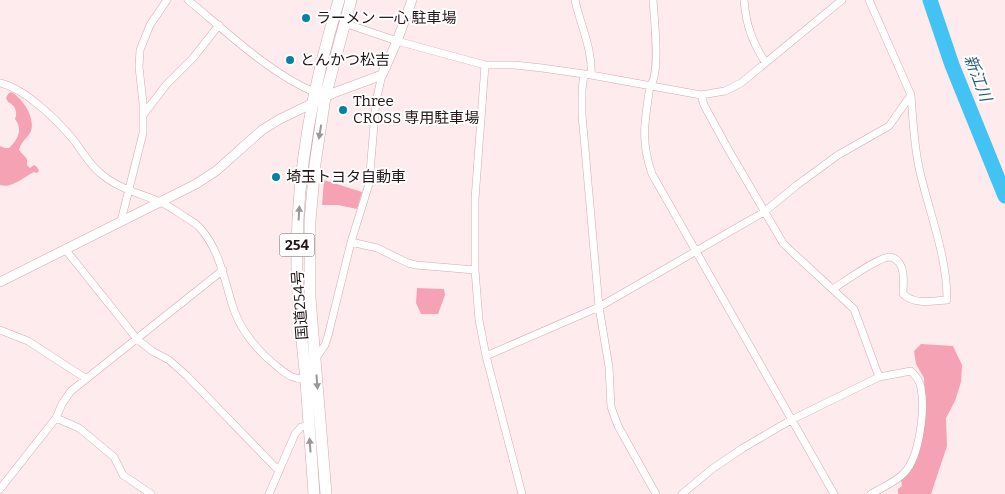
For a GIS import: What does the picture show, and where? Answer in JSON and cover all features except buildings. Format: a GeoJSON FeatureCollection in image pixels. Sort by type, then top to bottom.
{"type":"FeatureCollection","features":[{"type":"Feature","properties":{"kind":"highway","name":"国道254号"},"geometry":{"type":"LineString","coordinates":[[314,494],[298,296],[297,250],[300,195],[312,104],[338,0]]}},
{"type":"Feature","properties":{"kind":"highway","name":"国道254号"},"geometry":{"type":"LineString","coordinates":[[326,494],[310,298],[310,231],[315,164],[325,97],[351,0]]}},
{"type":"Feature","properties":{"kind":"street"},"geometry":{"type":"LineString","coordinates":[[121,221],[143,133],[139,67],[140,50],[150,25],[167,0]]}},
{"type":"Feature","properties":{"kind":"street"},"geometry":{"type":"LineString","coordinates":[[188,0],[254,55],[303,87],[314,92]]}},
{"type":"Feature","properties":{"kind":"street"},"geometry":{"type":"LineString","coordinates":[[316,358],[325,345],[328,336],[351,242],[369,184],[376,101],[382,75],[412,0]]}},
{"type":"Feature","properties":{"kind":"street"},"geometry":{"type":"LineString","coordinates":[[575,0],[592,68],[587,74],[582,90],[582,115],[598,307],[609,367],[611,407],[618,426],[656,494]]}},
{"type":"Feature","properties":{"kind":"street"},"geometry":{"type":"LineString","coordinates":[[653,0],[656,45],[654,81],[650,86],[644,130],[645,155],[652,174],[834,494]]}},
{"type":"Feature","properties":{"kind":"street"},"geometry":{"type":"LineString","coordinates":[[744,0],[746,23],[756,47],[765,62]]}},
{"type":"Feature","properties":{"kind":"street"},"geometry":{"type":"LineString","coordinates":[[344,23],[397,41],[485,65],[515,65],[587,74],[701,94],[725,91],[741,83],[842,0]]}},
{"type":"Feature","properties":{"kind":"street"},"geometry":{"type":"LineString","coordinates":[[833,288],[880,260],[890,257],[900,264],[903,271],[903,294],[906,297],[918,301],[947,300],[947,279],[943,259],[919,170],[911,95],[869,0]]}},
{"type":"Feature","properties":{"kind":"street"},"geometry":{"type":"LineString","coordinates":[[143,115],[166,85],[193,58],[218,25]]}},
{"type":"Feature","properties":{"kind":"street"},"geometry":{"type":"LineString","coordinates":[[485,65],[475,199],[475,270],[479,320],[486,356],[522,494]]}},
{"type":"Feature","properties":{"kind":"street"},"geometry":{"type":"LineString","coordinates":[[0,282],[196,184],[216,171],[262,130],[280,119],[325,97],[382,75]]}},
{"type":"Feature","properties":{"kind":"street"},"geometry":{"type":"LineString","coordinates":[[0,83],[14,88],[44,110],[72,138],[98,171],[112,182],[175,210],[200,227],[210,242],[223,270],[237,319],[247,334],[260,351],[275,365],[293,378],[306,379]]}},
{"type":"Feature","properties":{"kind":"street"},"geometry":{"type":"LineString","coordinates":[[701,94],[704,105],[783,243],[854,309],[879,378]]}},
{"type":"Feature","properties":{"kind":"street"},"geometry":{"type":"LineString","coordinates":[[486,356],[598,307],[764,212],[838,155],[889,126],[911,95]]}},
{"type":"Feature","properties":{"kind":"street"},"geometry":{"type":"LineString","coordinates":[[351,242],[377,248],[416,265],[475,270]]}},
{"type":"Feature","properties":{"kind":"street"},"geometry":{"type":"LineString","coordinates":[[65,249],[137,339],[152,351],[169,360],[187,376],[279,471]]}},
{"type":"Feature","properties":{"kind":"street"},"geometry":{"type":"LineString","coordinates":[[0,489],[56,418],[62,404],[71,391],[223,270]]}},
{"type":"Feature","properties":{"kind":"street"},"geometry":{"type":"LineString","coordinates":[[0,330],[28,341],[85,378]]}},
{"type":"Feature","properties":{"kind":"street"},"geometry":{"type":"LineString","coordinates":[[682,494],[712,469],[743,448],[791,420],[879,378],[911,371],[921,387],[922,408],[916,449],[911,463],[903,474],[871,494]]}},
{"type":"Feature","properties":{"kind":"street"},"geometry":{"type":"LineString","coordinates":[[56,418],[79,428],[114,457],[123,474],[151,494]]}},
{"type":"Feature","properties":{"kind":"street"},"geometry":{"type":"LineString","coordinates":[[269,494],[295,434],[301,427],[309,426]]}},
{"type":"Feature","properties":{"kind":"shaded area"},"geometry":{"type":"Polygon","coordinates":[[[11,92],[24,104],[32,122],[30,133],[19,150],[27,159],[27,165],[30,168],[34,165],[39,171],[13,184],[4,186],[0,185],[0,146],[9,148],[17,138],[19,131],[15,119],[15,109],[6,98],[11,92]]]}},
{"type":"Feature","properties":{"kind":"shaded area"},"geometry":{"type":"Polygon","coordinates":[[[324,180],[362,192],[357,209],[338,205],[322,205],[324,180]]]}},
{"type":"Feature","properties":{"kind":"shaded area"},"geometry":{"type":"Polygon","coordinates":[[[417,288],[444,289],[445,295],[438,314],[421,314],[416,303],[417,288]]]}},
{"type":"Feature","properties":{"kind":"shaded area"},"geometry":{"type":"Polygon","coordinates":[[[921,344],[953,346],[962,365],[961,382],[955,401],[946,418],[947,446],[931,494],[898,494],[898,489],[902,486],[901,480],[918,455],[923,435],[924,378],[916,364],[914,351],[921,344]]]}},
{"type":"Feature","properties":{"kind":"waterway","name":"新江川"},"geometry":{"type":"LineString","coordinates":[[930,0],[952,65],[1005,196]]}},
{"type":"Feature","properties":{"kind":"place","name":"ラーメン 一心 駐車場"},"geometry":{"type":"Point","coordinates":[306,18]}},
{"type":"Feature","properties":{"kind":"place","name":"とんかつ松吉"},"geometry":{"type":"Point","coordinates":[290,60]}},
{"type":"Feature","properties":{"kind":"place","name":"Three CROSS 専用駐車場"},"geometry":{"type":"Point","coordinates":[343,110]}},
{"type":"Feature","properties":{"kind":"place","name":"埼玉トヨタ自動車"},"geometry":{"type":"Point","coordinates":[276,177]}}]}
